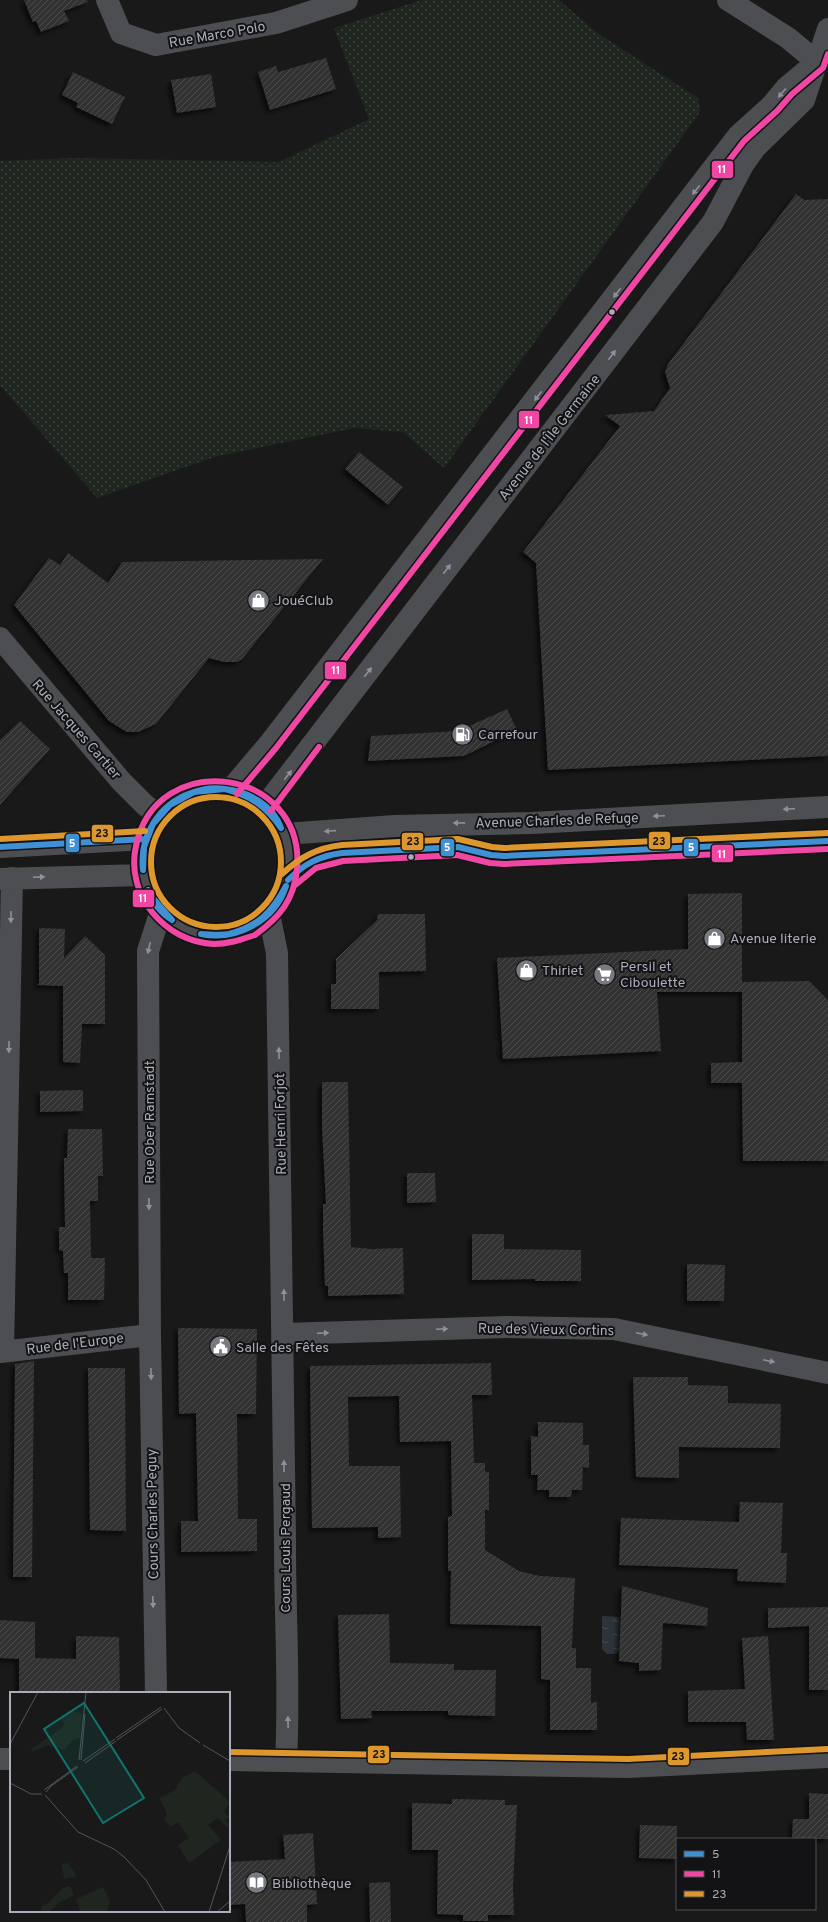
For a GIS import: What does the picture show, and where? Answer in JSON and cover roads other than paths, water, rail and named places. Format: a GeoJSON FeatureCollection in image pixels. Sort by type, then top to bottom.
{"type":"FeatureCollection","features":[{"type":"Feature","properties":{"kind":"street","name":"Rue Marco Polo"},"geometry":{"type":"LineString","coordinates":[[107,0],[122,33],[156,45],[276,23],[347,0]]}},
{"type":"Feature","properties":{"kind":"street"},"geometry":{"type":"LineString","coordinates":[[231,789],[270,743],[738,136],[772,105],[786,88],[822,57],[788,38],[728,0]]}},
{"type":"Feature","properties":{"kind":"street","name":"Avenue de l'Île Germaine"},"geometry":{"type":"LineString","coordinates":[[265,806],[713,222],[755,148],[804,100],[822,57],[828,29]]}},
{"type":"Feature","properties":{"kind":"street","name":"Rue Jacques Cartier"},"geometry":{"type":"LineString","coordinates":[[0,638],[121,781],[145,805],[158,815]]}},
{"type":"Feature","properties":{"kind":"street"},"geometry":{"type":"LineString","coordinates":[[211,788],[231,789],[249,795],[265,806],[277,819],[285,834],[291,856],[288,880],[281,898],[269,914],[250,928],[227,935],[202,935],[180,927],[161,911],[150,894],[143,875],[142,857],[145,839],[150,826],[158,815],[173,801],[191,792],[211,788]]}},
{"type":"Feature","properties":{"kind":"street","name":"Avenue Charles de Refuge"},"geometry":{"type":"LineString","coordinates":[[285,834],[395,826],[532,823],[828,807]]}},
{"type":"Feature","properties":{"kind":"street"},"geometry":{"type":"LineString","coordinates":[[0,847],[145,839]]}},
{"type":"Feature","properties":{"kind":"street","name":"Avenue Charles de Refuge"},"geometry":{"type":"LineString","coordinates":[[288,880],[309,861],[324,855],[342,853],[458,847],[491,855],[504,856],[828,841]]}},
{"type":"Feature","properties":{"kind":"street"},"geometry":{"type":"LineString","coordinates":[[1,1352],[6,878],[143,875]]}},
{"type":"Feature","properties":{"kind":"street","name":"Rue Ober Ramstadt"},"geometry":{"type":"LineString","coordinates":[[150,1335],[148,951],[161,911]]}},
{"type":"Feature","properties":{"kind":"street","name":"Rue Henri Forjot"},"geometry":{"type":"LineString","coordinates":[[269,914],[277,953],[284,1334]]}},
{"type":"Feature","properties":{"kind":"street","name":"Rue des Vieux Cortins"},"geometry":{"type":"LineString","coordinates":[[284,1334],[507,1327],[614,1329],[828,1374]]}},
{"type":"Feature","properties":{"kind":"street","name":"Cours Louis Pergaud"},"geometry":{"type":"LineString","coordinates":[[284,1334],[285,1591],[288,1729],[286,1761]]}},
{"type":"Feature","properties":{"kind":"street","name":"Rue de l'Europe"},"geometry":{"type":"LineString","coordinates":[[1,1352],[150,1335]]}},
{"type":"Feature","properties":{"kind":"street","name":"Cours Charles Peguy"},"geometry":{"type":"LineString","coordinates":[[150,1335],[156,1692]]}},
{"type":"Feature","properties":{"kind":"street"},"geometry":{"type":"LineString","coordinates":[[230,1760],[628,1767],[828,1757]]}},
{"type":"Feature","properties":{"kind":"water"},"geometry":{"type":"Polygon","coordinates":[[[602,1616],[620,1617],[619,1652],[615,1654],[607,1654],[602,1649],[602,1616]]]}},
{"type":"Feature","properties":{"kind":"place","name":"JouéClub"},"geometry":{"type":"Point","coordinates":[259,600]}},
{"type":"Feature","properties":{"kind":"place","name":"Carrefour"},"geometry":{"type":"Point","coordinates":[462,734]}},
{"type":"Feature","properties":{"kind":"place","name":"Avenue literie"},"geometry":{"type":"Point","coordinates":[715,938]}},
{"type":"Feature","properties":{"kind":"place","name":"Thiriet"},"geometry":{"type":"Point","coordinates":[527,970]}},
{"type":"Feature","properties":{"kind":"place","name":"Persil et Ciboulette"},"geometry":{"type":"Point","coordinates":[604,974]}},
{"type":"Feature","properties":{"kind":"place","name":"Salle des Fêtes"},"geometry":{"type":"Point","coordinates":[220,1347]}},
{"type":"Feature","properties":{"kind":"place","name":"Bibliothèque"},"geometry":{"type":"Point","coordinates":[256,1883]}}]}
